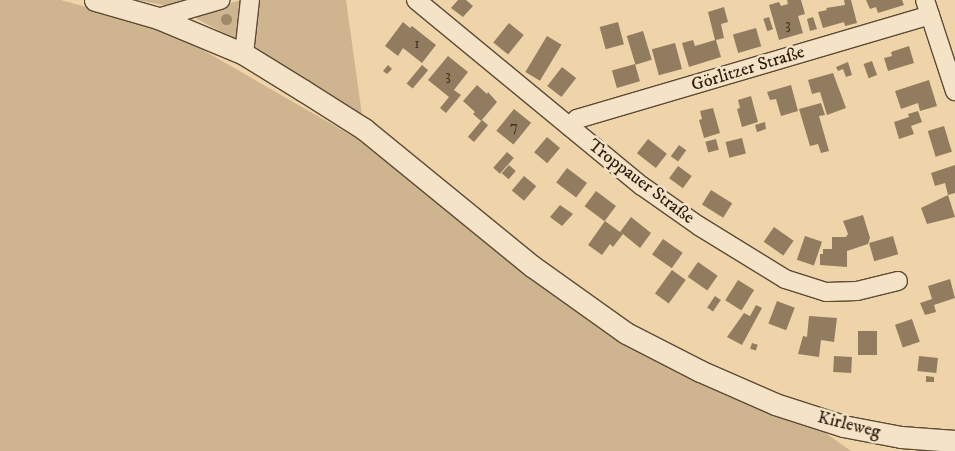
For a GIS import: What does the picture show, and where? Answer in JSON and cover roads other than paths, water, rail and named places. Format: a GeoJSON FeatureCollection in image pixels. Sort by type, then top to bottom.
{"type":"FeatureCollection","features":[{"type":"Feature","properties":{"kind":"street","name":"Kirleweg"},"geometry":{"type":"LineString","coordinates":[[95,0],[158,18],[244,54],[364,129],[532,266],[626,333],[700,371],[775,404],[821,419],[901,438],[955,441]]}},
{"type":"Feature","properties":{"kind":"street"},"geometry":{"type":"LineString","coordinates":[[158,18],[220,0]]}},
{"type":"Feature","properties":{"kind":"street"},"geometry":{"type":"LineString","coordinates":[[244,54],[250,0]]}},
{"type":"Feature","properties":{"kind":"street","name":"Troppauer Straße"},"geometry":{"type":"LineString","coordinates":[[416,0],[642,186],[700,226],[785,279],[826,292],[856,291],[898,281]]}},
{"type":"Feature","properties":{"kind":"street"},"geometry":{"type":"LineString","coordinates":[[928,7],[955,91]]}},
{"type":"Feature","properties":{"kind":"street","name":"Görlitzer Straße"},"geometry":{"type":"LineString","coordinates":[[570,127],[577,119],[928,7]]}}]}
